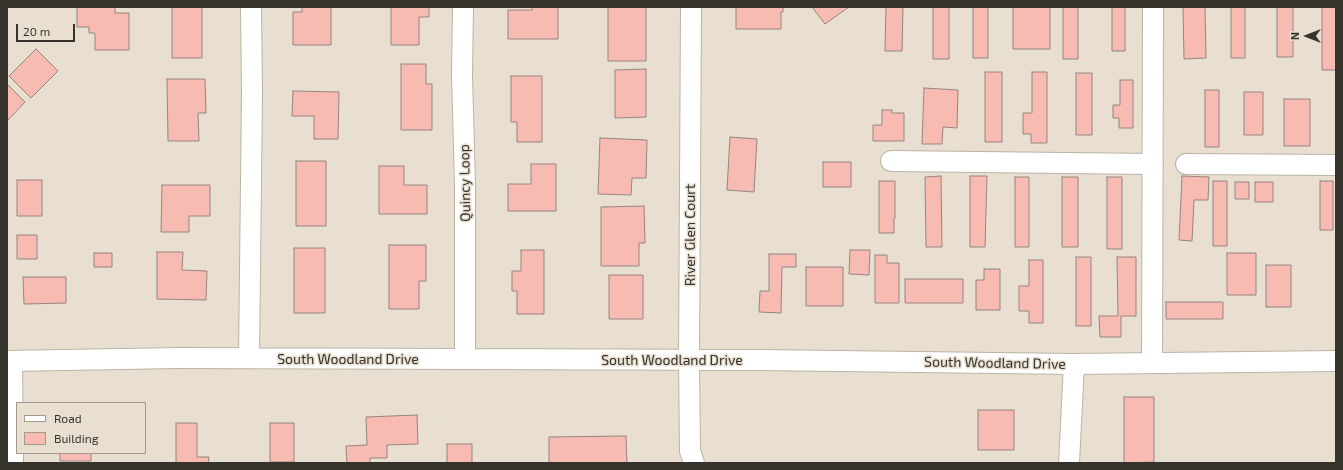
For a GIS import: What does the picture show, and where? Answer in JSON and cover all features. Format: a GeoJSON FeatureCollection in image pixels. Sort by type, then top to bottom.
{"type":"FeatureCollection","features":[{"type":"Feature","properties":{"kind":"street"},"geometry":{"type":"LineString","coordinates":[[249,358],[252,93],[251,7]]}},
{"type":"Feature","properties":{"kind":"street","name":"Quincy Loop"},"geometry":{"type":"LineString","coordinates":[[463,7],[462,75],[465,185],[465,360]]}},
{"type":"Feature","properties":{"kind":"street","name":"River Glen Court"},"geometry":{"type":"LineString","coordinates":[[692,7],[690,451],[694,463]]}},
{"type":"Feature","properties":{"kind":"street"},"geometry":{"type":"LineString","coordinates":[[1152,362],[1153,7]]}},
{"type":"Feature","properties":{"kind":"street"},"geometry":{"type":"LineString","coordinates":[[891,161],[1153,164]]}},
{"type":"Feature","properties":{"kind":"street"},"geometry":{"type":"LineString","coordinates":[[1186,164],[1336,165]]}},
{"type":"Feature","properties":{"kind":"street","name":"South Woodland Drive"},"geometry":{"type":"LineString","coordinates":[[10,361],[179,358],[690,360],[1074,364],[1336,361]]}},
{"type":"Feature","properties":{"kind":"street"},"geometry":{"type":"LineString","coordinates":[[10,361],[13,463]]}},
{"type":"Feature","properties":{"kind":"street"},"geometry":{"type":"LineString","coordinates":[[1069,463],[1074,364]]}},
{"type":"Feature","properties":{"kind":"building"},"geometry":{"type":"Polygon","coordinates":[[[77,7],[115,7],[115,13],[129,13],[129,50],[95,50],[95,33],[89,33],[89,27],[77,27],[77,7]]]}},
{"type":"Feature","properties":{"kind":"building"},"geometry":{"type":"Polygon","coordinates":[[[172,7],[202,7],[202,58],[172,58],[172,7]]]}},
{"type":"Feature","properties":{"kind":"building"},"geometry":{"type":"Polygon","coordinates":[[[302,7],[331,7],[331,45],[293,45],[293,12],[302,12],[302,7]]]}},
{"type":"Feature","properties":{"kind":"building"},"geometry":{"type":"Polygon","coordinates":[[[391,7],[429,7],[429,17],[419,17],[419,45],[391,45],[391,7]]]}},
{"type":"Feature","properties":{"kind":"building"},"geometry":{"type":"Polygon","coordinates":[[[532,7],[558,7],[558,39],[508,39],[508,10],[532,10],[532,7]]]}},
{"type":"Feature","properties":{"kind":"building"},"geometry":{"type":"Polygon","coordinates":[[[608,7],[646,7],[646,61],[608,61],[608,7]]]}},
{"type":"Feature","properties":{"kind":"building"},"geometry":{"type":"Polygon","coordinates":[[[736,7],[783,7],[783,12],[781,12],[781,29],[736,29],[736,7]]]}},
{"type":"Feature","properties":{"kind":"building"},"geometry":{"type":"Polygon","coordinates":[[[812,7],[849,7],[825,24],[812,7]]]}},
{"type":"Feature","properties":{"kind":"building"},"geometry":{"type":"Polygon","coordinates":[[[886,7],[903,7],[902,51],[885,51],[886,7]]]}},
{"type":"Feature","properties":{"kind":"building"},"geometry":{"type":"Polygon","coordinates":[[[933,7],[949,7],[949,59],[933,59],[933,7]]]}},
{"type":"Feature","properties":{"kind":"building"},"geometry":{"type":"Polygon","coordinates":[[[973,7],[988,7],[988,58],[973,58],[973,7]]]}},
{"type":"Feature","properties":{"kind":"building"},"geometry":{"type":"Polygon","coordinates":[[[1013,7],[1050,7],[1050,49],[1013,49],[1013,7]]]}},
{"type":"Feature","properties":{"kind":"building"},"geometry":{"type":"Polygon","coordinates":[[[1063,7],[1078,7],[1078,59],[1063,59],[1063,7]]]}},
{"type":"Feature","properties":{"kind":"building"},"geometry":{"type":"Polygon","coordinates":[[[1112,7],[1125,7],[1125,51],[1112,51],[1112,7]]]}},
{"type":"Feature","properties":{"kind":"building"},"geometry":{"type":"Polygon","coordinates":[[[1183,7],[1205,7],[1206,58],[1184,59],[1183,7]]]}},
{"type":"Feature","properties":{"kind":"building"},"geometry":{"type":"Polygon","coordinates":[[[1231,7],[1245,7],[1245,58],[1231,58],[1231,7]]]}},
{"type":"Feature","properties":{"kind":"building"},"geometry":{"type":"Polygon","coordinates":[[[1277,7],[1293,7],[1293,57],[1277,57],[1277,7]]]}},
{"type":"Feature","properties":{"kind":"building"},"geometry":{"type":"Polygon","coordinates":[[[1322,7],[1336,7],[1336,70],[1322,70],[1322,7]]]}},
{"type":"Feature","properties":{"kind":"building"},"geometry":{"type":"Polygon","coordinates":[[[36,49],[58,71],[31,98],[9,76],[36,49]]]}},
{"type":"Feature","properties":{"kind":"building"},"geometry":{"type":"Polygon","coordinates":[[[401,64],[426,64],[426,84],[432,84],[432,130],[401,130],[401,64]]]}},
{"type":"Feature","properties":{"kind":"building"},"geometry":{"type":"Polygon","coordinates":[[[646,69],[646,117],[615,118],[615,70],[646,69]]]}},
{"type":"Feature","properties":{"kind":"building"},"geometry":{"type":"Polygon","coordinates":[[[985,72],[1002,72],[1002,142],[985,142],[985,72]]]}},
{"type":"Feature","properties":{"kind":"building"},"geometry":{"type":"Polygon","coordinates":[[[1032,72],[1047,72],[1047,143],[1031,143],[1031,134],[1023,134],[1023,113],[1032,113],[1032,72]]]}},
{"type":"Feature","properties":{"kind":"building"},"geometry":{"type":"Polygon","coordinates":[[[1076,73],[1092,73],[1092,135],[1076,135],[1076,73]]]}},
{"type":"Feature","properties":{"kind":"building"},"geometry":{"type":"Polygon","coordinates":[[[511,76],[542,76],[542,142],[517,142],[517,122],[511,122],[511,76]]]}},
{"type":"Feature","properties":{"kind":"building"},"geometry":{"type":"Polygon","coordinates":[[[167,79],[205,79],[206,113],[198,113],[199,141],[168,141],[167,79]]]}},
{"type":"Feature","properties":{"kind":"building"},"geometry":{"type":"Polygon","coordinates":[[[1120,80],[1133,80],[1133,128],[1119,128],[1119,118],[1113,118],[1113,105],[1120,105],[1120,80]]]}},
{"type":"Feature","properties":{"kind":"building"},"geometry":{"type":"Polygon","coordinates":[[[7,84],[25,102],[8,120],[7,119],[7,84]]]}},
{"type":"Feature","properties":{"kind":"building"},"geometry":{"type":"Polygon","coordinates":[[[924,88],[958,90],[957,128],[943,127],[942,144],[922,144],[924,88]]]}},
{"type":"Feature","properties":{"kind":"building"},"geometry":{"type":"Polygon","coordinates":[[[1205,90],[1219,90],[1219,147],[1205,147],[1205,90]]]}},
{"type":"Feature","properties":{"kind":"building"},"geometry":{"type":"Polygon","coordinates":[[[293,91],[339,92],[338,139],[314,139],[314,116],[292,116],[293,91]]]}},
{"type":"Feature","properties":{"kind":"building"},"geometry":{"type":"Polygon","coordinates":[[[1244,92],[1263,92],[1263,135],[1244,135],[1244,92]]]}},
{"type":"Feature","properties":{"kind":"building"},"geometry":{"type":"Polygon","coordinates":[[[1284,99],[1310,99],[1310,146],[1284,146],[1284,99]]]}},
{"type":"Feature","properties":{"kind":"building"},"geometry":{"type":"Polygon","coordinates":[[[882,110],[892,110],[892,113],[904,113],[904,141],[873,141],[873,125],[882,125],[882,110]]]}},
{"type":"Feature","properties":{"kind":"building"},"geometry":{"type":"Polygon","coordinates":[[[730,137],[757,139],[754,192],[727,190],[730,137]]]}},
{"type":"Feature","properties":{"kind":"building"},"geometry":{"type":"Polygon","coordinates":[[[600,138],[647,140],[646,178],[632,178],[631,195],[598,194],[600,138]]]}},
{"type":"Feature","properties":{"kind":"building"},"geometry":{"type":"Polygon","coordinates":[[[296,161],[326,161],[326,226],[296,226],[296,161]]]}},
{"type":"Feature","properties":{"kind":"building"},"geometry":{"type":"Polygon","coordinates":[[[823,162],[851,162],[851,187],[823,187],[823,162]]]}},
{"type":"Feature","properties":{"kind":"building"},"geometry":{"type":"Polygon","coordinates":[[[531,164],[556,164],[556,211],[508,211],[508,184],[531,184],[531,164]]]}},
{"type":"Feature","properties":{"kind":"building"},"geometry":{"type":"Polygon","coordinates":[[[379,166],[404,166],[404,185],[427,185],[427,214],[379,214],[379,166]]]}},
{"type":"Feature","properties":{"kind":"building"},"geometry":{"type":"Polygon","coordinates":[[[941,176],[942,247],[926,247],[925,177],[941,176]]]}},
{"type":"Feature","properties":{"kind":"building"},"geometry":{"type":"Polygon","coordinates":[[[970,176],[987,176],[985,247],[970,247],[970,176]]]}},
{"type":"Feature","properties":{"kind":"building"},"geometry":{"type":"Polygon","coordinates":[[[1182,176],[1209,177],[1208,200],[1194,200],[1192,241],[1179,240],[1182,176]]]}},
{"type":"Feature","properties":{"kind":"building"},"geometry":{"type":"Polygon","coordinates":[[[1015,177],[1029,177],[1029,247],[1015,247],[1015,177]]]}},
{"type":"Feature","properties":{"kind":"building"},"geometry":{"type":"Polygon","coordinates":[[[1062,177],[1078,177],[1078,247],[1062,247],[1062,177]]]}},
{"type":"Feature","properties":{"kind":"building"},"geometry":{"type":"Polygon","coordinates":[[[1107,177],[1122,177],[1122,249],[1107,249],[1107,177]]]}},
{"type":"Feature","properties":{"kind":"building"},"geometry":{"type":"Polygon","coordinates":[[[17,180],[42,180],[42,216],[17,216],[17,180]]]}},
{"type":"Feature","properties":{"kind":"building"},"geometry":{"type":"Polygon","coordinates":[[[879,181],[895,181],[894,233],[879,233],[879,181]]]}},
{"type":"Feature","properties":{"kind":"building"},"geometry":{"type":"Polygon","coordinates":[[[1213,181],[1227,181],[1227,246],[1213,246],[1213,181]]]}},
{"type":"Feature","properties":{"kind":"building"},"geometry":{"type":"Polygon","coordinates":[[[1320,181],[1333,181],[1333,230],[1320,230],[1320,181]]]}},
{"type":"Feature","properties":{"kind":"building"},"geometry":{"type":"Polygon","coordinates":[[[1235,182],[1249,182],[1249,199],[1235,199],[1235,182]]]}},
{"type":"Feature","properties":{"kind":"building"},"geometry":{"type":"Polygon","coordinates":[[[1255,182],[1273,182],[1273,202],[1255,202],[1255,182]]]}},
{"type":"Feature","properties":{"kind":"building"},"geometry":{"type":"Polygon","coordinates":[[[162,185],[210,185],[210,216],[189,216],[189,232],[161,232],[162,185]]]}},
{"type":"Feature","properties":{"kind":"building"},"geometry":{"type":"Polygon","coordinates":[[[644,206],[645,243],[639,243],[639,266],[601,266],[601,207],[644,206]]]}},
{"type":"Feature","properties":{"kind":"building"},"geometry":{"type":"Polygon","coordinates":[[[17,235],[37,235],[37,259],[17,259],[17,235]]]}},
{"type":"Feature","properties":{"kind":"building"},"geometry":{"type":"Polygon","coordinates":[[[389,245],[426,245],[426,281],[419,281],[419,309],[389,309],[389,245]]]}},
{"type":"Feature","properties":{"kind":"building"},"geometry":{"type":"Polygon","coordinates":[[[294,248],[325,248],[325,313],[294,313],[294,248]]]}},
{"type":"Feature","properties":{"kind":"building"},"geometry":{"type":"Polygon","coordinates":[[[521,250],[544,250],[544,314],[517,314],[517,291],[512,291],[512,271],[521,271],[521,250]]]}},
{"type":"Feature","properties":{"kind":"building"},"geometry":{"type":"Polygon","coordinates":[[[850,250],[870,250],[869,275],[849,274],[850,250]]]}},
{"type":"Feature","properties":{"kind":"building"},"geometry":{"type":"Polygon","coordinates":[[[157,252],[183,252],[182,270],[207,271],[206,300],[157,299],[157,252]]]}},
{"type":"Feature","properties":{"kind":"building"},"geometry":{"type":"Polygon","coordinates":[[[94,253],[112,253],[112,267],[94,267],[94,253]]]}},
{"type":"Feature","properties":{"kind":"building"},"geometry":{"type":"Polygon","coordinates":[[[1227,253],[1256,253],[1256,295],[1227,295],[1227,253]]]}},
{"type":"Feature","properties":{"kind":"building"},"geometry":{"type":"Polygon","coordinates":[[[769,254],[796,254],[796,267],[782,267],[781,313],[759,312],[760,291],[769,291],[769,254]]]}},
{"type":"Feature","properties":{"kind":"building"},"geometry":{"type":"Polygon","coordinates":[[[875,255],[887,255],[887,263],[899,263],[899,303],[875,303],[875,255]]]}},
{"type":"Feature","properties":{"kind":"building"},"geometry":{"type":"Polygon","coordinates":[[[1076,257],[1091,257],[1091,326],[1076,326],[1076,257]]]}},
{"type":"Feature","properties":{"kind":"building"},"geometry":{"type":"Polygon","coordinates":[[[1117,257],[1136,257],[1136,316],[1121,316],[1121,337],[1100,337],[1099,316],[1118,316],[1117,257]]]}},
{"type":"Feature","properties":{"kind":"building"},"geometry":{"type":"Polygon","coordinates":[[[1029,260],[1043,260],[1043,323],[1029,323],[1029,311],[1019,311],[1019,286],[1029,286],[1029,260]]]}},
{"type":"Feature","properties":{"kind":"building"},"geometry":{"type":"Polygon","coordinates":[[[1266,265],[1291,265],[1291,307],[1266,307],[1266,265]]]}},
{"type":"Feature","properties":{"kind":"building"},"geometry":{"type":"Polygon","coordinates":[[[806,267],[843,267],[843,306],[806,306],[806,267]]]}},
{"type":"Feature","properties":{"kind":"building"},"geometry":{"type":"Polygon","coordinates":[[[984,269],[1000,269],[1000,310],[976,310],[976,280],[984,280],[984,269]]]}},
{"type":"Feature","properties":{"kind":"building"},"geometry":{"type":"Polygon","coordinates":[[[609,275],[643,275],[643,319],[609,319],[609,275]]]}},
{"type":"Feature","properties":{"kind":"building"},"geometry":{"type":"Polygon","coordinates":[[[23,277],[66,277],[66,303],[24,304],[23,277]]]}},
{"type":"Feature","properties":{"kind":"building"},"geometry":{"type":"Polygon","coordinates":[[[905,279],[963,279],[963,303],[905,303],[905,279]]]}},
{"type":"Feature","properties":{"kind":"building"},"geometry":{"type":"Polygon","coordinates":[[[1166,302],[1223,302],[1223,319],[1166,319],[1166,302]]]}},
{"type":"Feature","properties":{"kind":"building"},"geometry":{"type":"Polygon","coordinates":[[[1124,397],[1154,397],[1154,462],[1124,463],[1124,397]]]}},
{"type":"Feature","properties":{"kind":"building"},"geometry":{"type":"Polygon","coordinates":[[[978,410],[1014,410],[1014,450],[978,450],[978,410]]]}},
{"type":"Feature","properties":{"kind":"building"},"geometry":{"type":"Polygon","coordinates":[[[417,415],[418,444],[387,445],[387,458],[370,458],[370,463],[347,463],[346,446],[367,445],[366,417],[417,415]]]}},
{"type":"Feature","properties":{"kind":"building"},"geometry":{"type":"Polygon","coordinates":[[[176,423],[197,423],[197,457],[209,457],[208,463],[176,463],[176,423]]]}},
{"type":"Feature","properties":{"kind":"building"},"geometry":{"type":"Polygon","coordinates":[[[270,423],[294,423],[294,462],[270,462],[270,423]]]}},
{"type":"Feature","properties":{"kind":"building"},"geometry":{"type":"Polygon","coordinates":[[[626,436],[627,463],[549,463],[549,437],[626,436]]]}},
{"type":"Feature","properties":{"kind":"building"},"geometry":{"type":"Polygon","coordinates":[[[447,444],[472,444],[472,463],[447,463],[447,444]]]}},
{"type":"Feature","properties":{"kind":"building"},"geometry":{"type":"Polygon","coordinates":[[[60,454],[91,454],[91,461],[60,461],[60,454]]]}}]}
